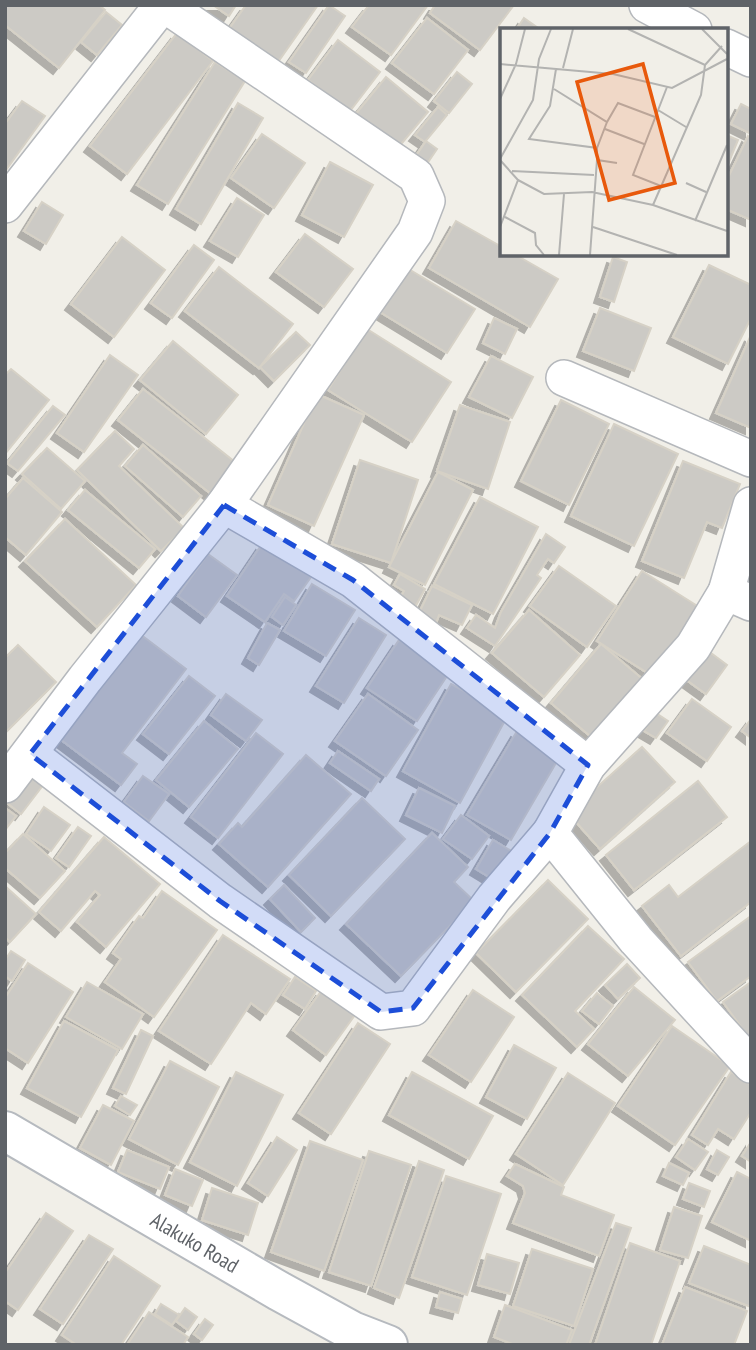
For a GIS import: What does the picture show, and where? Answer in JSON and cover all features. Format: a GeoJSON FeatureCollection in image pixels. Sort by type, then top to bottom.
{"type":"FeatureCollection","features":[{"type":"Feature","properties":{"kind":"main road","name":"Alakuko Road"},"geometry":{"type":"LineString","coordinates":[[5,1131],[279,1291],[352,1331],[388,1345]]}},
{"type":"Feature","properties":{"kind":"street"},"geometry":{"type":"LineString","coordinates":[[5,205],[164,5],[416,176],[427,201],[415,232],[224,505],[85,679],[5,785]]}},
{"type":"Feature","properties":{"kind":"street"},"geometry":{"type":"LineString","coordinates":[[647,5],[690,28]]}},
{"type":"Feature","properties":{"kind":"street"},"geometry":{"type":"LineString","coordinates":[[728,48],[751,59]]}},
{"type":"Feature","properties":{"kind":"street"},"geometry":{"type":"LineString","coordinates":[[564,377],[751,459]]}},
{"type":"Feature","properties":{"kind":"street"},"geometry":{"type":"LineString","coordinates":[[224,505],[353,580],[589,765]]}},
{"type":"Feature","properties":{"kind":"street"},"geometry":{"type":"LineString","coordinates":[[30,754],[220,901],[381,1012],[413,1008],[494,898],[550,833],[589,765],[738,598],[751,505]]}},
{"type":"Feature","properties":{"kind":"street"},"geometry":{"type":"LineString","coordinates":[[550,833],[636,940],[751,1065]]}},
{"type":"Feature","properties":{"kind":"highlighted area"},"geometry":{"type":"Polygon","coordinates":[[[224,505],[353,580],[588,765],[550,833],[413,1008],[381,1012],[220,901],[30,754],[224,505]]]}},
{"type":"Feature","properties":{"kind":"building"},"geometry":{"type":"Polygon","coordinates":[[[5,5],[99,5],[105,10],[59,68],[5,25],[5,5]]]}},
{"type":"Feature","properties":{"kind":"building"},"geometry":{"type":"Polygon","coordinates":[[[213,5],[236,5],[229,16],[213,5]]]}},
{"type":"Feature","properties":{"kind":"building"},"geometry":{"type":"Polygon","coordinates":[[[246,5],[318,5],[278,62],[229,29],[246,5]]]}},
{"type":"Feature","properties":{"kind":"building"},"geometry":{"type":"Polygon","coordinates":[[[329,5],[345,16],[306,73],[289,62],[329,5]]]}},
{"type":"Feature","properties":{"kind":"building"},"geometry":{"type":"Polygon","coordinates":[[[369,5],[428,5],[391,55],[352,27],[369,5]]]}},
{"type":"Feature","properties":{"kind":"building"},"geometry":{"type":"Polygon","coordinates":[[[435,5],[514,5],[480,50],[430,13],[435,5]]]}},
{"type":"Feature","properties":{"kind":"building"},"geometry":{"type":"Polygon","coordinates":[[[106,12],[122,25],[97,55],[81,42],[106,12]]]}},
{"type":"Feature","properties":{"kind":"building"},"geometry":{"type":"Polygon","coordinates":[[[427,18],[468,50],[434,94],[392,63],[427,18]]]}},
{"type":"Feature","properties":{"kind":"building"},"geometry":{"type":"Polygon","coordinates":[[[524,18],[538,28],[517,28],[524,18]]]}},
{"type":"Feature","properties":{"kind":"building"},"geometry":{"type":"Polygon","coordinates":[[[177,33],[213,61],[127,174],[90,146],[177,33]]]}},
{"type":"Feature","properties":{"kind":"building"},"geometry":{"type":"Polygon","coordinates":[[[338,40],[380,72],[350,111],[308,80],[338,40]]]}},
{"type":"Feature","properties":{"kind":"building"},"geometry":{"type":"Polygon","coordinates":[[[215,62],[245,81],[168,204],[137,185],[215,62]]]}},
{"type":"Feature","properties":{"kind":"building"},"geometry":{"type":"Polygon","coordinates":[[[457,72],[472,84],[449,113],[434,101],[457,72]]]}},
{"type":"Feature","properties":{"kind":"building"},"geometry":{"type":"Polygon","coordinates":[[[386,77],[428,112],[392,155],[350,121],[386,77]]]}},
{"type":"Feature","properties":{"kind":"building"},"geometry":{"type":"Polygon","coordinates":[[[22,101],[45,116],[6,170],[5,124],[22,101]]]}},
{"type":"Feature","properties":{"kind":"building"},"geometry":{"type":"Polygon","coordinates":[[[238,103],[263,118],[201,224],[176,209],[238,103]]]}},
{"type":"Feature","properties":{"kind":"building"},"geometry":{"type":"Polygon","coordinates":[[[741,104],[751,109],[751,134],[731,124],[741,104]]]}},
{"type":"Feature","properties":{"kind":"building"},"geometry":{"type":"Polygon","coordinates":[[[438,107],[447,115],[425,142],[415,135],[438,107]]]}},
{"type":"Feature","properties":{"kind":"building"},"geometry":{"type":"Polygon","coordinates":[[[262,134],[305,163],[274,208],[231,178],[262,134]]]}},
{"type":"Feature","properties":{"kind":"building"},"geometry":{"type":"Polygon","coordinates":[[[728,136],[738,140],[728,164],[728,136]]]}},
{"type":"Feature","properties":{"kind":"building"},"geometry":{"type":"Polygon","coordinates":[[[748,136],[751,138],[751,220],[728,210],[728,178],[748,136]]]}},
{"type":"Feature","properties":{"kind":"building"},"geometry":{"type":"Polygon","coordinates":[[[426,141],[437,149],[420,174],[409,166],[426,141]]]}},
{"type":"Feature","properties":{"kind":"building"},"geometry":{"type":"Polygon","coordinates":[[[330,162],[373,185],[344,237],[302,215],[330,162]]]}},
{"type":"Feature","properties":{"kind":"building"},"geometry":{"type":"Polygon","coordinates":[[[237,198],[264,215],[238,257],[210,241],[237,198]]]}},
{"type":"Feature","properties":{"kind":"building"},"geometry":{"type":"Polygon","coordinates":[[[42,202],[63,215],[46,244],[24,231],[42,202]]]}},
{"type":"Feature","properties":{"kind":"building"},"geometry":{"type":"Polygon","coordinates":[[[456,221],[500,246],[500,256],[518,256],[558,279],[530,327],[429,268],[456,221]]]}},
{"type":"Feature","properties":{"kind":"building"},"geometry":{"type":"Polygon","coordinates":[[[305,234],[353,269],[324,307],[276,272],[305,234]]]}},
{"type":"Feature","properties":{"kind":"building"},"geometry":{"type":"Polygon","coordinates":[[[122,237],[165,270],[114,337],[71,304],[122,237]]]}},
{"type":"Feature","properties":{"kind":"building"},"geometry":{"type":"Polygon","coordinates":[[[194,245],[214,260],[172,318],[151,303],[194,245]]]}},
{"type":"Feature","properties":{"kind":"building"},"geometry":{"type":"Polygon","coordinates":[[[613,257],[627,262],[614,302],[600,297],[613,257]]]}},
{"type":"Feature","properties":{"kind":"building"},"geometry":{"type":"Polygon","coordinates":[[[709,265],[751,285],[751,318],[728,364],[673,337],[709,265]]]}},
{"type":"Feature","properties":{"kind":"building"},"geometry":{"type":"Polygon","coordinates":[[[219,267],[293,324],[259,368],[185,311],[219,267]]]}},
{"type":"Feature","properties":{"kind":"building"},"geometry":{"type":"Polygon","coordinates":[[[407,268],[475,309],[447,353],[380,312],[407,268]]]}},
{"type":"Feature","properties":{"kind":"building"},"geometry":{"type":"Polygon","coordinates":[[[600,308],[651,328],[634,371],[583,351],[600,308]]]}},
{"type":"Feature","properties":{"kind":"building"},"geometry":{"type":"Polygon","coordinates":[[[494,318],[517,329],[505,354],[483,343],[494,318]]]}},
{"type":"Feature","properties":{"kind":"building"},"geometry":{"type":"Polygon","coordinates":[[[367,329],[451,382],[412,442],[328,390],[367,329]]]}},
{"type":"Feature","properties":{"kind":"building"},"geometry":{"type":"Polygon","coordinates":[[[296,332],[310,345],[274,381],[260,367],[296,332]]]}},
{"type":"Feature","properties":{"kind":"building"},"geometry":{"type":"Polygon","coordinates":[[[751,335],[751,428],[716,413],[751,335]]]}},
{"type":"Feature","properties":{"kind":"building"},"geometry":{"type":"Polygon","coordinates":[[[173,341],[238,395],[206,434],[140,380],[173,341]]]}},
{"type":"Feature","properties":{"kind":"building"},"geometry":{"type":"Polygon","coordinates":[[[110,355],[138,375],[84,452],[57,433],[110,355]]]}},
{"type":"Feature","properties":{"kind":"building"},"geometry":{"type":"Polygon","coordinates":[[[491,356],[533,377],[512,418],[469,397],[491,356]]]}},
{"type":"Feature","properties":{"kind":"building"},"geometry":{"type":"Polygon","coordinates":[[[11,369],[49,400],[5,454],[5,375],[11,369]]]}},
{"type":"Feature","properties":{"kind":"building"},"geometry":{"type":"Polygon","coordinates":[[[143,389],[240,466],[215,497],[118,420],[143,389]]]}},
{"type":"Feature","properties":{"kind":"building"},"geometry":{"type":"Polygon","coordinates":[[[317,394],[364,415],[314,526],[268,505],[317,394]]]}},
{"type":"Feature","properties":{"kind":"building"},"geometry":{"type":"Polygon","coordinates":[[[561,400],[609,424],[569,505],[521,481],[561,400]]]}},
{"type":"Feature","properties":{"kind":"building"},"geometry":{"type":"Polygon","coordinates":[[[460,405],[510,422],[488,489],[437,471],[460,405]]]}},
{"type":"Feature","properties":{"kind":"building"},"geometry":{"type":"Polygon","coordinates":[[[53,406],[65,415],[18,471],[7,463],[53,406]]]}},
{"type":"Feature","properties":{"kind":"building"},"geometry":{"type":"Polygon","coordinates":[[[614,424],[678,454],[634,546],[571,516],[614,424]]]}},
{"type":"Feature","properties":{"kind":"building"},"geometry":{"type":"Polygon","coordinates":[[[115,431],[134,449],[119,466],[184,528],[161,551],[77,470],[115,431]]]}},
{"type":"Feature","properties":{"kind":"building"},"geometry":{"type":"Polygon","coordinates":[[[143,445],[201,496],[183,517],[125,466],[143,445]]]}},
{"type":"Feature","properties":{"kind":"building"},"geometry":{"type":"Polygon","coordinates":[[[47,448],[85,481],[61,509],[22,474],[47,448]]]}},
{"type":"Feature","properties":{"kind":"building"},"geometry":{"type":"Polygon","coordinates":[[[360,460],[418,480],[391,563],[332,544],[360,460]]]}},
{"type":"Feature","properties":{"kind":"building"},"geometry":{"type":"Polygon","coordinates":[[[683,461],[740,484],[722,528],[707,522],[684,578],[642,561],[683,461]]]}},
{"type":"Feature","properties":{"kind":"building"},"geometry":{"type":"Polygon","coordinates":[[[438,472],[473,490],[425,585],[389,567],[438,472]]]}},
{"type":"Feature","properties":{"kind":"building"},"geometry":{"type":"Polygon","coordinates":[[[23,478],[62,512],[26,555],[5,537],[5,499],[23,478]]]}},
{"type":"Feature","properties":{"kind":"building"},"geometry":{"type":"Polygon","coordinates":[[[85,490],[155,549],[139,568],[68,510],[85,490]]]}},
{"type":"Feature","properties":{"kind":"building"},"geometry":{"type":"Polygon","coordinates":[[[480,497],[538,527],[493,614],[434,584],[480,497]]]}},
{"type":"Feature","properties":{"kind":"building"},"geometry":{"type":"Polygon","coordinates":[[[65,519],[136,585],[97,627],[25,561],[65,519]]]}},
{"type":"Feature","properties":{"kind":"building"},"geometry":{"type":"Polygon","coordinates":[[[546,534],[565,547],[554,563],[548,559],[537,575],[541,578],[495,646],[467,628],[476,615],[495,628],[501,612],[546,534]]]}},
{"type":"Feature","properties":{"kind":"building"},"geometry":{"type":"Polygon","coordinates":[[[262,544],[311,577],[294,601],[284,594],[265,622],[227,596],[262,544]]]}},
{"type":"Feature","properties":{"kind":"building"},"geometry":{"type":"Polygon","coordinates":[[[208,554],[237,575],[206,617],[178,596],[208,554]]]}},
{"type":"Feature","properties":{"kind":"building"},"geometry":{"type":"Polygon","coordinates":[[[559,566],[616,606],[587,647],[530,606],[559,566]]]}},
{"type":"Feature","properties":{"kind":"building"},"geometry":{"type":"Polygon","coordinates":[[[642,571],[699,607],[654,677],[597,641],[642,571]]]}},
{"type":"Feature","properties":{"kind":"building"},"geometry":{"type":"Polygon","coordinates":[[[400,574],[425,589],[414,609],[399,600],[404,591],[394,585],[400,574]]]}},
{"type":"Feature","properties":{"kind":"building"},"geometry":{"type":"Polygon","coordinates":[[[312,584],[355,610],[326,656],[284,631],[312,584]]]}},
{"type":"Feature","properties":{"kind":"building"},"geometry":{"type":"Polygon","coordinates":[[[432,586],[472,605],[462,625],[439,615],[436,623],[418,615],[432,586]]]}},
{"type":"Feature","properties":{"kind":"building"},"geometry":{"type":"Polygon","coordinates":[[[285,597],[296,605],[283,625],[272,617],[285,597]]]}},
{"type":"Feature","properties":{"kind":"building"},"geometry":{"type":"Polygon","coordinates":[[[529,610],[580,655],[544,697],[492,653],[529,610]]]}},
{"type":"Feature","properties":{"kind":"building"},"geometry":{"type":"Polygon","coordinates":[[[359,618],[386,635],[344,703],[316,686],[359,618]]]}},
{"type":"Feature","properties":{"kind":"building"},"geometry":{"type":"Polygon","coordinates":[[[267,623],[280,630],[259,665],[248,658],[267,623]]]}},
{"type":"Feature","properties":{"kind":"building"},"geometry":{"type":"Polygon","coordinates":[[[140,634],[186,669],[122,753],[137,764],[121,785],[60,739],[140,634]]]}},
{"type":"Feature","properties":{"kind":"building"},"geometry":{"type":"Polygon","coordinates":[[[399,640],[449,673],[417,721],[367,688],[399,640]]]}},
{"type":"Feature","properties":{"kind":"building"},"geometry":{"type":"Polygon","coordinates":[[[601,644],[646,682],[596,741],[551,703],[601,644]]]}},
{"type":"Feature","properties":{"kind":"building"},"geometry":{"type":"Polygon","coordinates":[[[18,645],[56,682],[5,733],[5,658],[18,645]]]}},
{"type":"Feature","properties":{"kind":"building"},"geometry":{"type":"Polygon","coordinates":[[[703,647],[727,665],[706,694],[681,676],[703,647]]]}},
{"type":"Feature","properties":{"kind":"building"},"geometry":{"type":"Polygon","coordinates":[[[189,676],[215,696],[169,754],[143,734],[189,676]]]}},
{"type":"Feature","properties":{"kind":"building"},"geometry":{"type":"Polygon","coordinates":[[[451,684],[508,715],[460,803],[403,771],[451,684]]]}},
{"type":"Feature","properties":{"kind":"building"},"geometry":{"type":"Polygon","coordinates":[[[226,694],[262,720],[246,741],[211,715],[226,694]]]}},
{"type":"Feature","properties":{"kind":"building"},"geometry":{"type":"Polygon","coordinates":[[[368,694],[418,730],[386,776],[335,741],[368,694]]]}},
{"type":"Feature","properties":{"kind":"building"},"geometry":{"type":"Polygon","coordinates":[[[692,699],[731,727],[707,761],[667,733],[692,699]]]}},
{"type":"Feature","properties":{"kind":"building"},"geometry":{"type":"Polygon","coordinates":[[[656,713],[668,721],[656,738],[644,731],[656,713]]]}},
{"type":"Feature","properties":{"kind":"building"},"geometry":{"type":"Polygon","coordinates":[[[751,719],[751,738],[742,731],[751,719]]]}},
{"type":"Feature","properties":{"kind":"building"},"geometry":{"type":"Polygon","coordinates":[[[204,721],[238,749],[189,807],[156,780],[204,721]]]}},
{"type":"Feature","properties":{"kind":"building"},"geometry":{"type":"Polygon","coordinates":[[[517,731],[560,756],[511,840],[467,815],[517,731]]]}},
{"type":"Feature","properties":{"kind":"building"},"geometry":{"type":"Polygon","coordinates":[[[256,733],[283,754],[218,838],[191,817],[256,733]]]}},
{"type":"Feature","properties":{"kind":"building"},"geometry":{"type":"Polygon","coordinates":[[[642,747],[675,782],[600,849],[568,813],[642,747]]]}},
{"type":"Feature","properties":{"kind":"building"},"geometry":{"type":"Polygon","coordinates":[[[338,751],[379,779],[371,791],[330,763],[338,751]]]}},
{"type":"Feature","properties":{"kind":"building"},"geometry":{"type":"Polygon","coordinates":[[[306,755],[351,794],[268,887],[219,844],[238,823],[242,827],[306,755]]]}},
{"type":"Feature","properties":{"kind":"building"},"geometry":{"type":"Polygon","coordinates":[[[29,772],[44,784],[21,814],[6,802],[29,772]]]}},
{"type":"Feature","properties":{"kind":"building"},"geometry":{"type":"Polygon","coordinates":[[[143,776],[169,794],[149,821],[124,802],[143,776]]]}},
{"type":"Feature","properties":{"kind":"building"},"geometry":{"type":"Polygon","coordinates":[[[698,781],[727,817],[634,890],[606,855],[698,781]]]}},
{"type":"Feature","properties":{"kind":"building"},"geometry":{"type":"Polygon","coordinates":[[[419,788],[455,806],[442,833],[406,815],[419,788]]]}},
{"type":"Feature","properties":{"kind":"building"},"geometry":{"type":"Polygon","coordinates":[[[362,798],[405,839],[331,916],[289,875],[362,798]]]}},
{"type":"Feature","properties":{"kind":"building"},"geometry":{"type":"Polygon","coordinates":[[[44,807],[70,825],[51,851],[26,834],[44,807]]]}},
{"type":"Feature","properties":{"kind":"building"},"geometry":{"type":"Polygon","coordinates":[[[5,808],[16,816],[5,830],[5,808]]]}},
{"type":"Feature","properties":{"kind":"building"},"geometry":{"type":"Polygon","coordinates":[[[461,815],[489,836],[472,859],[443,839],[461,815]]]}},
{"type":"Feature","properties":{"kind":"building"},"geometry":{"type":"Polygon","coordinates":[[[78,827],[91,836],[69,867],[56,858],[78,827]]]}},
{"type":"Feature","properties":{"kind":"building"},"geometry":{"type":"Polygon","coordinates":[[[432,833],[468,867],[454,882],[474,901],[401,976],[346,924],[432,833]]]}},
{"type":"Feature","properties":{"kind":"building"},"geometry":{"type":"Polygon","coordinates":[[[23,834],[65,871],[40,898],[5,868],[5,853],[23,834]]]}},
{"type":"Feature","properties":{"kind":"building"},"geometry":{"type":"Polygon","coordinates":[[[104,837],[160,884],[106,947],[77,922],[100,895],[95,891],[61,931],[39,912],[104,837]]]}},
{"type":"Feature","properties":{"kind":"building"},"geometry":{"type":"Polygon","coordinates":[[[493,840],[513,852],[496,881],[476,869],[493,840]]]}},
{"type":"Feature","properties":{"kind":"building"},"geometry":{"type":"Polygon","coordinates":[[[751,841],[751,902],[681,956],[642,906],[669,885],[678,897],[751,841]]]}},
{"type":"Feature","properties":{"kind":"building"},"geometry":{"type":"Polygon","coordinates":[[[548,880],[588,919],[516,992],[476,953],[548,880]]]}},
{"type":"Feature","properties":{"kind":"building"},"geometry":{"type":"Polygon","coordinates":[[[284,885],[315,918],[301,932],[270,899],[284,885]]]}},
{"type":"Feature","properties":{"kind":"building"},"geometry":{"type":"Polygon","coordinates":[[[5,886],[36,914],[10,942],[5,937],[5,886]]]}},
{"type":"Feature","properties":{"kind":"building"},"geometry":{"type":"Polygon","coordinates":[[[162,891],[217,930],[154,1017],[105,982],[121,959],[113,953],[139,916],[143,918],[162,891]]]}},
{"type":"Feature","properties":{"kind":"building"},"geometry":{"type":"Polygon","coordinates":[[[751,916],[751,976],[717,1001],[688,962],[751,916]]]}},
{"type":"Feature","properties":{"kind":"building"},"geometry":{"type":"Polygon","coordinates":[[[588,926],[624,959],[575,1011],[594,1029],[577,1047],[522,995],[588,926]]]}},
{"type":"Feature","properties":{"kind":"building"},"geometry":{"type":"Polygon","coordinates":[[[223,935],[290,979],[266,1014],[251,1003],[211,1064],[159,1031],[223,935]]]}},
{"type":"Feature","properties":{"kind":"building"},"geometry":{"type":"Polygon","coordinates":[[[11,951],[25,960],[12,981],[5,976],[5,960],[11,951]]]}},
{"type":"Feature","properties":{"kind":"building"},"geometry":{"type":"Polygon","coordinates":[[[28,963],[73,992],[28,1063],[5,1048],[5,998],[28,963]]]}},
{"type":"Feature","properties":{"kind":"building"},"geometry":{"type":"Polygon","coordinates":[[[627,964],[640,978],[618,999],[605,985],[627,964]]]}},
{"type":"Feature","properties":{"kind":"building"},"geometry":{"type":"Polygon","coordinates":[[[295,977],[316,991],[305,1009],[283,995],[295,977]]]}},
{"type":"Feature","properties":{"kind":"building"},"geometry":{"type":"Polygon","coordinates":[[[87,982],[143,1014],[122,1049],[66,1017],[87,982]]]}},
{"type":"Feature","properties":{"kind":"building"},"geometry":{"type":"Polygon","coordinates":[[[751,982],[751,1036],[749,1038],[723,1002],[751,982]]]}},
{"type":"Feature","properties":{"kind":"building"},"geometry":{"type":"Polygon","coordinates":[[[634,987],[675,1020],[628,1076],[588,1044],[634,987]]]}},
{"type":"Feature","properties":{"kind":"building"},"geometry":{"type":"Polygon","coordinates":[[[322,990],[355,1015],[326,1055],[293,1030],[322,990]]]}},
{"type":"Feature","properties":{"kind":"building"},"geometry":{"type":"Polygon","coordinates":[[[473,990],[514,1017],[471,1082],[429,1055],[473,990]]]}},
{"type":"Feature","properties":{"kind":"building"},"geometry":{"type":"Polygon","coordinates":[[[597,993],[613,1006],[599,1024],[582,1011],[597,993]]]}},
{"type":"Feature","properties":{"kind":"building"},"geometry":{"type":"Polygon","coordinates":[[[64,1021],[118,1050],[81,1117],[27,1088],[64,1021]]]}},
{"type":"Feature","properties":{"kind":"building"},"geometry":{"type":"Polygon","coordinates":[[[358,1023],[390,1044],[331,1134],[299,1113],[358,1023]]]}},
{"type":"Feature","properties":{"kind":"building"},"geometry":{"type":"Polygon","coordinates":[[[672,1026],[730,1066],[675,1145],[618,1106],[672,1026]]]}},
{"type":"Feature","properties":{"kind":"building"},"geometry":{"type":"Polygon","coordinates":[[[141,1030],[153,1036],[126,1094],[113,1088],[141,1030]]]}},
{"type":"Feature","properties":{"kind":"building"},"geometry":{"type":"Polygon","coordinates":[[[514,1045],[556,1068],[527,1119],[486,1097],[514,1045]]]}},
{"type":"Feature","properties":{"kind":"building"},"geometry":{"type":"Polygon","coordinates":[[[170,1061],[219,1087],[178,1165],[129,1139],[170,1061]]]}},
{"type":"Feature","properties":{"kind":"building"},"geometry":{"type":"Polygon","coordinates":[[[236,1072],[283,1095],[237,1186],[190,1162],[236,1072]]]}},
{"type":"Feature","properties":{"kind":"building"},"geometry":{"type":"Polygon","coordinates":[[[412,1072],[493,1116],[469,1159],[389,1115],[412,1072]]]}},
{"type":"Feature","properties":{"kind":"building"},"geometry":{"type":"Polygon","coordinates":[[[731,1072],[751,1085],[751,1112],[734,1139],[718,1129],[708,1145],[692,1135],[731,1072]]]}},
{"type":"Feature","properties":{"kind":"building"},"geometry":{"type":"Polygon","coordinates":[[[568,1073],[615,1103],[563,1185],[516,1154],[568,1073]]]}},
{"type":"Feature","properties":{"kind":"building"},"geometry":{"type":"Polygon","coordinates":[[[121,1096],[137,1105],[130,1115],[115,1106],[121,1096]]]}},
{"type":"Feature","properties":{"kind":"building"},"geometry":{"type":"Polygon","coordinates":[[[103,1105],[134,1121],[111,1165],[80,1148],[103,1105]]]}},
{"type":"Feature","properties":{"kind":"building"},"geometry":{"type":"Polygon","coordinates":[[[277,1137],[297,1150],[268,1196],[248,1183],[277,1137]]]}},
{"type":"Feature","properties":{"kind":"building"},"geometry":{"type":"Polygon","coordinates":[[[688,1139],[708,1152],[695,1170],[676,1157],[688,1139]]]}},
{"type":"Feature","properties":{"kind":"building"},"geometry":{"type":"Polygon","coordinates":[[[310,1141],[363,1160],[324,1271],[271,1252],[310,1141]]]}},
{"type":"Feature","properties":{"kind":"building"},"geometry":{"type":"Polygon","coordinates":[[[751,1142],[751,1162],[742,1156],[751,1142]]]}},
{"type":"Feature","properties":{"kind":"building"},"geometry":{"type":"Polygon","coordinates":[[[127,1150],[169,1167],[160,1189],[118,1172],[127,1150]]]}},
{"type":"Feature","properties":{"kind":"building"},"geometry":{"type":"Polygon","coordinates":[[[717,1150],[729,1157],[718,1175],[707,1169],[717,1150]]]}},
{"type":"Feature","properties":{"kind":"building"},"geometry":{"type":"Polygon","coordinates":[[[369,1151],[411,1165],[371,1286],[329,1272],[369,1151]]]}},
{"type":"Feature","properties":{"kind":"building"},"geometry":{"type":"Polygon","coordinates":[[[419,1161],[444,1170],[399,1298],[374,1288],[419,1161]]]}},
{"type":"Feature","properties":{"kind":"building"},"geometry":{"type":"Polygon","coordinates":[[[669,1163],[689,1173],[683,1185],[663,1176],[669,1163]]]}},
{"type":"Feature","properties":{"kind":"building"},"geometry":{"type":"Polygon","coordinates":[[[515,1164],[564,1187],[561,1195],[614,1215],[599,1256],[513,1223],[525,1193],[523,1186],[507,1176],[515,1164]]]}},
{"type":"Feature","properties":{"kind":"building"},"geometry":{"type":"Polygon","coordinates":[[[175,1169],[203,1180],[192,1206],[165,1195],[175,1169]]]}},
{"type":"Feature","properties":{"kind":"building"},"geometry":{"type":"Polygon","coordinates":[[[737,1172],[751,1179],[751,1241],[712,1222],[737,1172]]]}},
{"type":"Feature","properties":{"kind":"building"},"geometry":{"type":"Polygon","coordinates":[[[446,1176],[501,1194],[467,1295],[412,1277],[446,1176]]]}},
{"type":"Feature","properties":{"kind":"building"},"geometry":{"type":"Polygon","coordinates":[[[689,1183],[710,1191],[704,1207],[683,1199],[689,1183]]]}},
{"type":"Feature","properties":{"kind":"building"},"geometry":{"type":"Polygon","coordinates":[[[212,1188],[258,1203],[248,1235],[202,1220],[212,1188]]]}},
{"type":"Feature","properties":{"kind":"building"},"geometry":{"type":"Polygon","coordinates":[[[674,1207],[702,1216],[688,1258],[660,1250],[674,1207]]]}},
{"type":"Feature","properties":{"kind":"building"},"geometry":{"type":"Polygon","coordinates":[[[46,1213],[73,1231],[18,1310],[5,1301],[5,1273],[46,1213]]]}},
{"type":"Feature","properties":{"kind":"building"},"geometry":{"type":"Polygon","coordinates":[[[616,1223],[631,1228],[589,1345],[569,1345],[616,1223]]]}},
{"type":"Feature","properties":{"kind":"building"},"geometry":{"type":"Polygon","coordinates":[[[89,1235],[113,1249],[63,1324],[40,1309],[89,1235]]]}},
{"type":"Feature","properties":{"kind":"building"},"geometry":{"type":"Polygon","coordinates":[[[630,1243],[680,1261],[651,1345],[595,1345],[630,1243]]]}},
{"type":"Feature","properties":{"kind":"building"},"geometry":{"type":"Polygon","coordinates":[[[704,1246],[751,1265],[751,1307],[689,1283],[704,1246]]]}},
{"type":"Feature","properties":{"kind":"building"},"geometry":{"type":"Polygon","coordinates":[[[532,1249],[593,1269],[574,1326],[513,1306],[532,1249]]]}},
{"type":"Feature","properties":{"kind":"building"},"geometry":{"type":"Polygon","coordinates":[[[487,1254],[519,1263],[510,1294],[478,1285],[487,1254]]]}},
{"type":"Feature","properties":{"kind":"building"},"geometry":{"type":"Polygon","coordinates":[[[114,1256],[160,1286],[121,1345],[77,1345],[62,1335],[114,1256]]]}},
{"type":"Feature","properties":{"kind":"building"},"geometry":{"type":"Polygon","coordinates":[[[685,1287],[747,1311],[734,1345],[662,1345],[685,1287]]]}},
{"type":"Feature","properties":{"kind":"building"},"geometry":{"type":"Polygon","coordinates":[[[440,1292],[462,1299],[458,1313],[436,1307],[440,1292]]]}},
{"type":"Feature","properties":{"kind":"building"},"geometry":{"type":"Polygon","coordinates":[[[161,1304],[179,1315],[172,1325],[155,1314],[161,1304]]]}},
{"type":"Feature","properties":{"kind":"building"},"geometry":{"type":"Polygon","coordinates":[[[505,1305],[572,1330],[566,1345],[515,1345],[494,1337],[505,1305]]]}},
{"type":"Feature","properties":{"kind":"building"},"geometry":{"type":"Polygon","coordinates":[[[185,1308],[197,1317],[188,1330],[176,1321],[185,1308]]]}},
{"type":"Feature","properties":{"kind":"building"},"geometry":{"type":"Polygon","coordinates":[[[149,1312],[188,1337],[183,1345],[127,1345],[149,1312]]]}},
{"type":"Feature","properties":{"kind":"building"},"geometry":{"type":"Polygon","coordinates":[[[205,1319],[213,1325],[202,1340],[194,1334],[205,1319]]]}}]}
